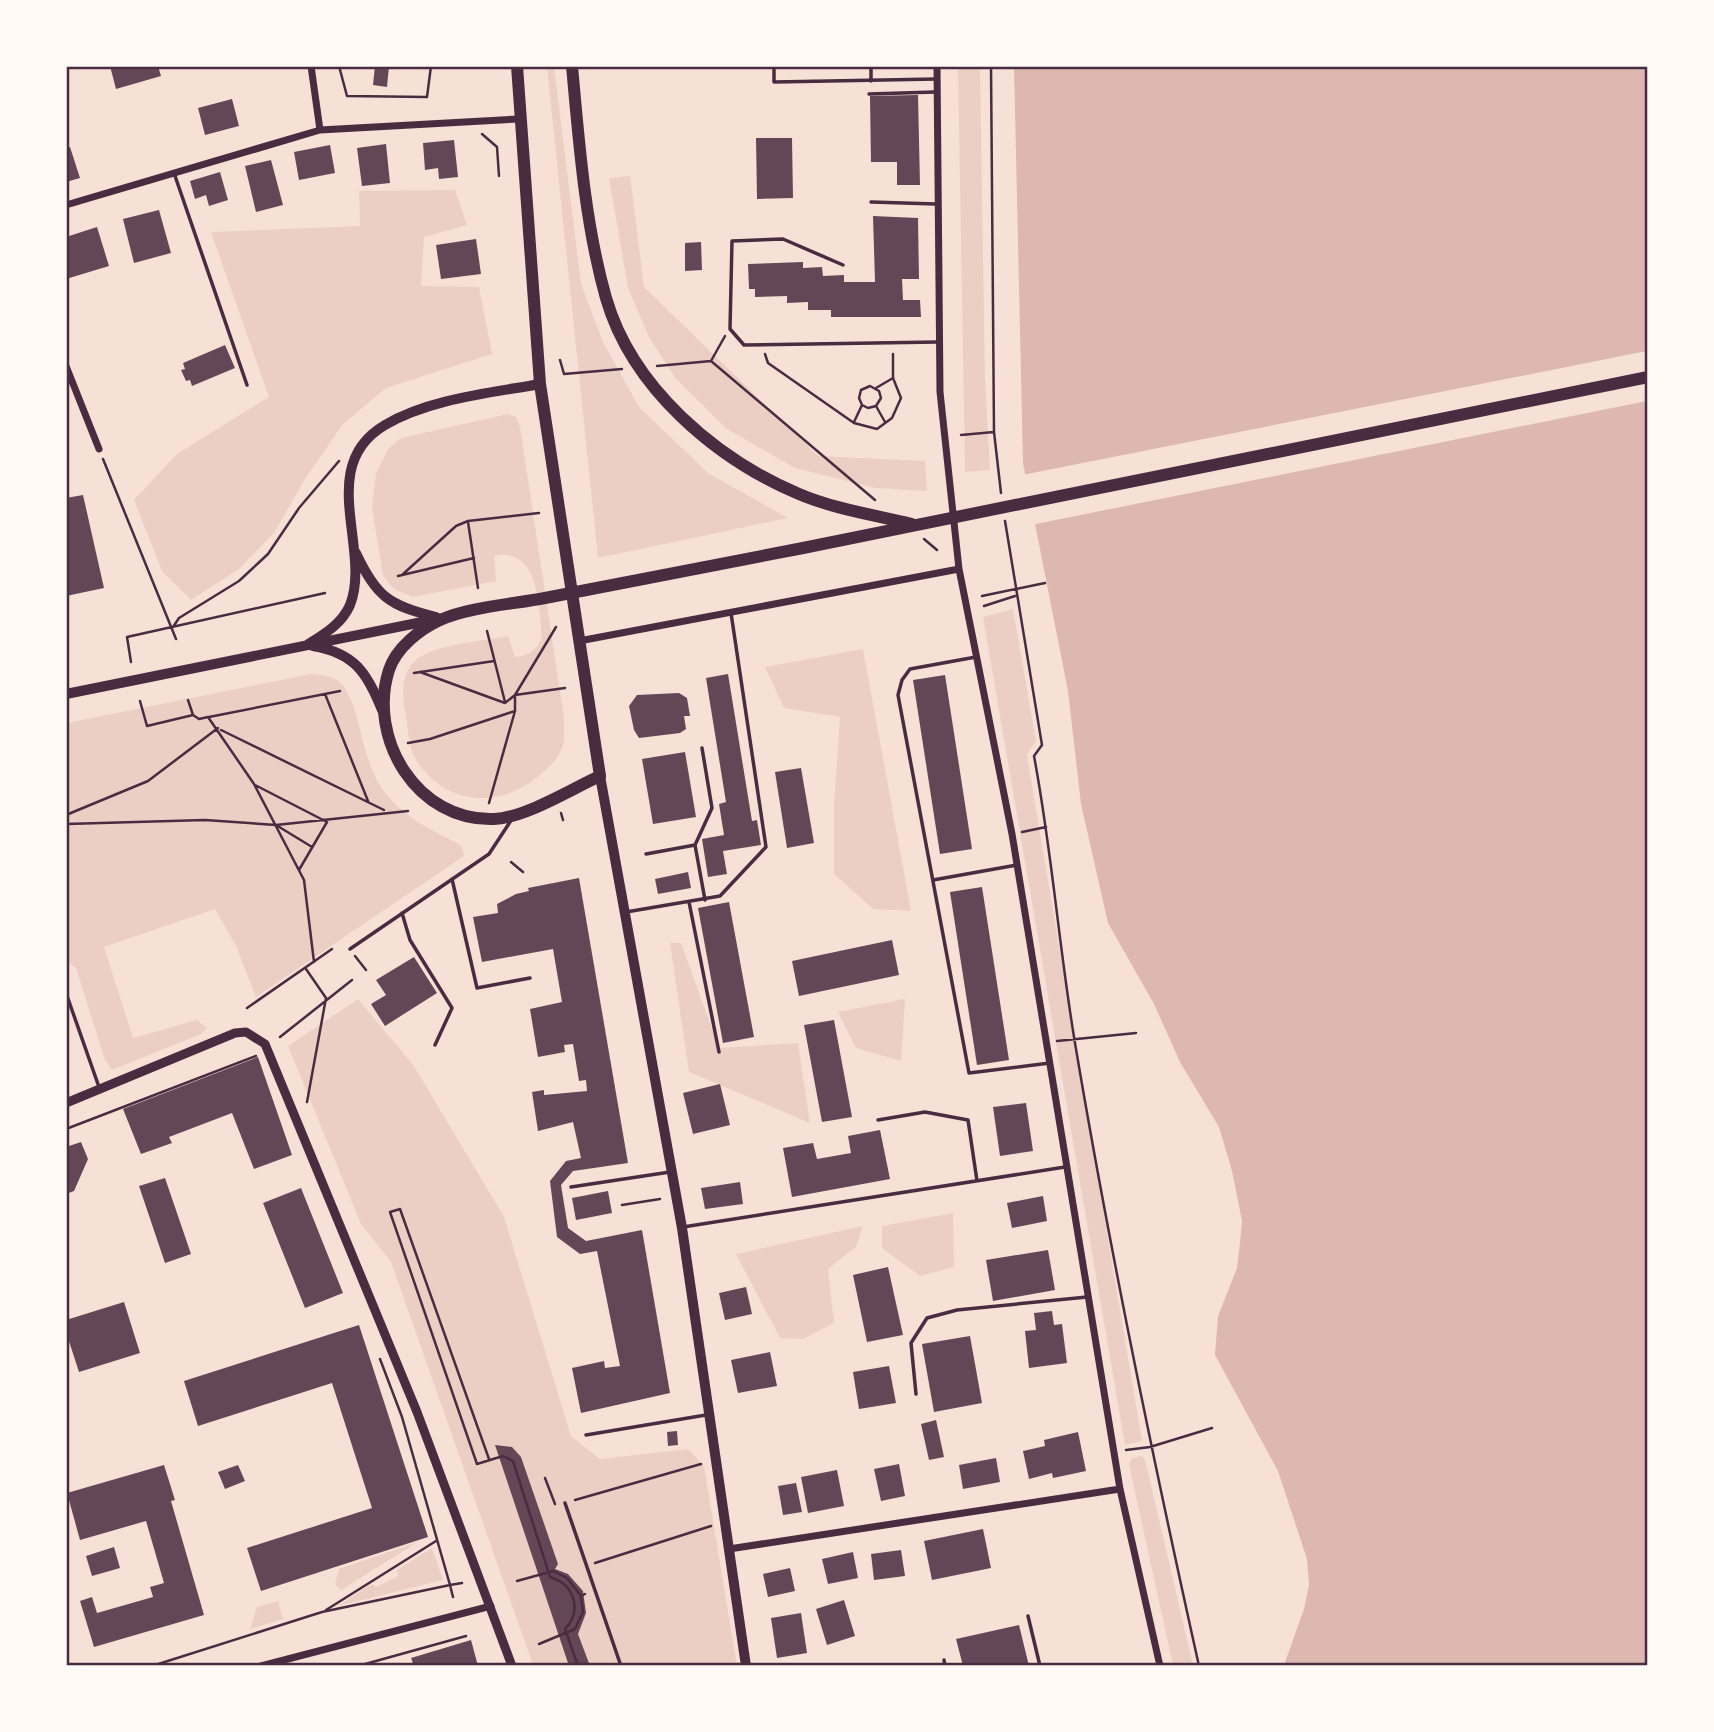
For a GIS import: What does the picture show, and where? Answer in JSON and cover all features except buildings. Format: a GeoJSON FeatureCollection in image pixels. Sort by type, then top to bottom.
{"type":"FeatureCollection","features":[{"type":"Feature","properties":{"kind":"highway"},"geometry":{"type":"LineString","coordinates":[[517,66],[540,384],[579,642],[600,776],[513,817],[476,818],[450,810],[424,794],[396,759],[382,710],[382,692],[391,662],[423,630],[443,618],[504,606],[916,530],[1647,377]]}},
{"type":"Feature","properties":{"kind":"highway"},"geometry":{"type":"LineString","coordinates":[[572,66],[591,222],[607,300],[625,342],[652,384],[694,429],[744,466],[800,495],[916,530]]}},
{"type":"Feature","properties":{"kind":"main road"},"geometry":{"type":"LineString","coordinates":[[443,618],[419,613],[384,598],[373,586],[355,550],[348,515],[349,483],[355,460],[368,440],[383,426],[407,414],[437,405],[540,384]]}},
{"type":"Feature","properties":{"kind":"main road"},"geometry":{"type":"LineString","coordinates":[[307,645],[337,624],[350,605],[355,550]]}},
{"type":"Feature","properties":{"kind":"main road"},"geometry":{"type":"LineString","coordinates":[[66,694],[443,618]]}},
{"type":"Feature","properties":{"kind":"main road"},"geometry":{"type":"LineString","coordinates":[[307,645],[343,654],[355,663],[371,684],[382,710]]}},
{"type":"Feature","properties":{"kind":"main road"},"geometry":{"type":"LineString","coordinates":[[600,776],[682,1227],[746,1665]]}},
{"type":"Feature","properties":{"kind":"street"},"geometry":{"type":"LineString","coordinates":[[311,66],[320,130]]}},
{"type":"Feature","properties":{"kind":"street"},"geometry":{"type":"LineString","coordinates":[[937,66],[940,392],[959,569],[1017,865],[1120,1489],[1160,1665]]}},
{"type":"Feature","properties":{"kind":"street"},"geometry":{"type":"LineString","coordinates":[[66,205],[320,130],[519,119]]}},
{"type":"Feature","properties":{"kind":"street"},"geometry":{"type":"LineString","coordinates":[[66,366],[99,449]]}},
{"type":"Feature","properties":{"kind":"street"},"geometry":{"type":"LineString","coordinates":[[579,642],[959,569]]}},
{"type":"Feature","properties":{"kind":"street"},"geometry":{"type":"LineString","coordinates":[[66,1102],[235,1033],[246,1032],[258,1038],[271,1056],[417,1412],[512,1665]]}},
{"type":"Feature","properties":{"kind":"street"},"geometry":{"type":"LineString","coordinates":[[729,1549],[1120,1489]]}},
{"type":"Feature","properties":{"kind":"street"},"geometry":{"type":"LineString","coordinates":[[261,1665],[491,1606]]}},
{"type":"Feature","properties":{"kind":"lane"},"geometry":{"type":"LineString","coordinates":[[774,66],[774,82],[937,79]]}},
{"type":"Feature","properties":{"kind":"lane"},"geometry":{"type":"LineString","coordinates":[[871,66],[871,80]]}},
{"type":"Feature","properties":{"kind":"lane"},"geometry":{"type":"LineString","coordinates":[[869,94],[937,92]]}},
{"type":"Feature","properties":{"kind":"lane"},"geometry":{"type":"LineString","coordinates":[[174,171],[247,385]]}},
{"type":"Feature","properties":{"kind":"lane"},"geometry":{"type":"LineString","coordinates":[[871,202],[938,204]]}},
{"type":"Feature","properties":{"kind":"lane"},"geometry":{"type":"LineString","coordinates":[[843,265],[783,239],[732,241],[730,329],[744,345],[940,342]]}},
{"type":"Feature","properties":{"kind":"lane"},"geometry":{"type":"LineString","coordinates":[[626,912],[705,900],[724,893],[763,853],[767,839],[731,612]]}},
{"type":"Feature","properties":{"kind":"lane"},"geometry":{"type":"LineString","coordinates":[[976,657],[910,668],[902,680],[898,695],[969,1073],[1050,1063]]}},
{"type":"Feature","properties":{"kind":"lane"},"geometry":{"type":"LineString","coordinates":[[702,748],[712,808],[695,845],[705,900]]}},
{"type":"Feature","properties":{"kind":"lane"},"geometry":{"type":"LineString","coordinates":[[350,949],[489,854],[513,817]]}},
{"type":"Feature","properties":{"kind":"lane"},"geometry":{"type":"LineString","coordinates":[[646,854],[695,845]]}},
{"type":"Feature","properties":{"kind":"lane"},"geometry":{"type":"LineString","coordinates":[[933,880],[1017,865]]}},
{"type":"Feature","properties":{"kind":"lane"},"geometry":{"type":"LineString","coordinates":[[452,879],[477,988],[530,978]]}},
{"type":"Feature","properties":{"kind":"lane"},"geometry":{"type":"LineString","coordinates":[[690,902],[719,1052]]}},
{"type":"Feature","properties":{"kind":"lane"},"geometry":{"type":"LineString","coordinates":[[402,913],[410,940],[452,1008],[435,1045]]}},
{"type":"Feature","properties":{"kind":"lane"},"geometry":{"type":"LineString","coordinates":[[66,993],[100,1089]]}},
{"type":"Feature","properties":{"kind":"lane"},"geometry":{"type":"LineString","coordinates":[[878,1120],[925,1112],[968,1120],[976,1181]]}},
{"type":"Feature","properties":{"kind":"lane"},"geometry":{"type":"LineString","coordinates":[[682,1227],[1065,1167]]}},
{"type":"Feature","properties":{"kind":"lane"},"geometry":{"type":"LineString","coordinates":[[571,1187],[672,1172]]}},
{"type":"Feature","properties":{"kind":"lane"},"geometry":{"type":"LineString","coordinates":[[916,1394],[911,1343],[927,1318],[957,1310],[1087,1297]]}},
{"type":"Feature","properties":{"kind":"lane"},"geometry":{"type":"LineString","coordinates":[[586,1435],[708,1415]]}},
{"type":"Feature","properties":{"kind":"lane"},"geometry":{"type":"LineString","coordinates":[[565,1503],[621,1665]]}},
{"type":"Feature","properties":{"kind":"lane"},"geometry":{"type":"LineString","coordinates":[[1028,1616],[1040,1665]]}},
{"type":"Feature","properties":{"kind":"path"},"geometry":{"type":"LineString","coordinates":[[339,66],[347,96],[427,97],[431,66]]}},
{"type":"Feature","properties":{"kind":"path"},"geometry":{"type":"LineString","coordinates":[[991,66],[995,432],[1003,505]]}},
{"type":"Feature","properties":{"kind":"path"},"geometry":{"type":"LineString","coordinates":[[480,132],[497,148],[499,176]]}},
{"type":"Feature","properties":{"kind":"path"},"geometry":{"type":"LineString","coordinates":[[710,361],[730,329]]}},
{"type":"Feature","properties":{"kind":"path"},"geometry":{"type":"LineString","coordinates":[[762,345],[768,363],[854,423],[877,429],[892,418],[901,398],[893,378],[893,343]]}},
{"type":"Feature","properties":{"kind":"path"},"geometry":{"type":"LineString","coordinates":[[560,360],[564,374],[631,368]]}},
{"type":"Feature","properties":{"kind":"path"},"geometry":{"type":"LineString","coordinates":[[657,366],[710,361],[876,501]]}},
{"type":"Feature","properties":{"kind":"path"},"geometry":{"type":"LineString","coordinates":[[876,388],[893,378]]}},
{"type":"Feature","properties":{"kind":"path"},"geometry":{"type":"LineString","coordinates":[[870,386],[876,388],[881,397],[876,406],[868,408],[862,405],[859,398],[861,390],[870,386]]}},
{"type":"Feature","properties":{"kind":"path"},"geometry":{"type":"LineString","coordinates":[[854,423],[862,405]]}},
{"type":"Feature","properties":{"kind":"path"},"geometry":{"type":"LineString","coordinates":[[876,406],[886,423]]}},
{"type":"Feature","properties":{"kind":"path"},"geometry":{"type":"LineString","coordinates":[[961,436],[995,432]]}},
{"type":"Feature","properties":{"kind":"path"},"geometry":{"type":"LineString","coordinates":[[99,449],[176,639]]}},
{"type":"Feature","properties":{"kind":"path"},"geometry":{"type":"LineString","coordinates":[[173,627],[180,618],[239,581],[268,554],[299,508],[339,461]]}},
{"type":"Feature","properties":{"kind":"path"},"geometry":{"type":"LineString","coordinates":[[474,558],[400,575],[443,536],[468,521],[538,513]]}},
{"type":"Feature","properties":{"kind":"path"},"geometry":{"type":"LineString","coordinates":[[1004,518],[1042,745],[1034,755],[1047,827],[1075,1041],[1150,1447],[1199,1665]]}},
{"type":"Feature","properties":{"kind":"path"},"geometry":{"type":"LineString","coordinates":[[468,521],[478,588]]}},
{"type":"Feature","properties":{"kind":"path"},"geometry":{"type":"LineString","coordinates":[[916,530],[937,550]]}},
{"type":"Feature","properties":{"kind":"path"},"geometry":{"type":"LineString","coordinates":[[982,596],[1045,583]]}},
{"type":"Feature","properties":{"kind":"path"},"geometry":{"type":"LineString","coordinates":[[131,662],[127,637],[325,593]]}},
{"type":"Feature","properties":{"kind":"path"},"geometry":{"type":"LineString","coordinates":[[984,606],[1015,596]]}},
{"type":"Feature","properties":{"kind":"path"},"geometry":{"type":"LineString","coordinates":[[505,702],[515,695],[556,627]]}},
{"type":"Feature","properties":{"kind":"path"},"geometry":{"type":"LineString","coordinates":[[487,631],[505,702]]}},
{"type":"Feature","properties":{"kind":"path"},"geometry":{"type":"LineString","coordinates":[[414,673],[494,661]]}},
{"type":"Feature","properties":{"kind":"path"},"geometry":{"type":"LineString","coordinates":[[419,672],[505,702]]}},
{"type":"Feature","properties":{"kind":"path"},"geometry":{"type":"LineString","coordinates":[[515,695],[565,688]]}},
{"type":"Feature","properties":{"kind":"path"},"geometry":{"type":"LineString","coordinates":[[188,700],[193,715],[199,719],[340,691]]}},
{"type":"Feature","properties":{"kind":"path"},"geometry":{"type":"LineString","coordinates":[[325,694],[369,803]]}},
{"type":"Feature","properties":{"kind":"path"},"geometry":{"type":"LineString","coordinates":[[489,803],[515,711],[515,695]]}},
{"type":"Feature","properties":{"kind":"path"},"geometry":{"type":"LineString","coordinates":[[140,701],[147,726],[193,715]]}},
{"type":"Feature","properties":{"kind":"path"},"geometry":{"type":"LineString","coordinates":[[408,743],[430,739],[515,711]]}},
{"type":"Feature","properties":{"kind":"path"},"geometry":{"type":"LineString","coordinates":[[208,718],[218,728],[254,784],[304,880],[314,962]]}},
{"type":"Feature","properties":{"kind":"path"},"geometry":{"type":"LineString","coordinates":[[218,728],[387,811]]}},
{"type":"Feature","properties":{"kind":"path"},"geometry":{"type":"LineString","coordinates":[[66,815],[148,780],[218,728]]}},
{"type":"Feature","properties":{"kind":"path"},"geometry":{"type":"LineString","coordinates":[[254,784],[327,822]]}},
{"type":"Feature","properties":{"kind":"path"},"geometry":{"type":"LineString","coordinates":[[66,824],[205,820],[276,825],[327,822],[387,811],[408,811]]}},
{"type":"Feature","properties":{"kind":"path"},"geometry":{"type":"LineString","coordinates":[[299,870],[327,822]]}},
{"type":"Feature","properties":{"kind":"path"},"geometry":{"type":"LineString","coordinates":[[276,825],[312,846]]}},
{"type":"Feature","properties":{"kind":"path"},"geometry":{"type":"LineString","coordinates":[[1023,831],[1047,827]]}},
{"type":"Feature","properties":{"kind":"path"},"geometry":{"type":"LineString","coordinates":[[511,862],[523,872]]}},
{"type":"Feature","properties":{"kind":"path"},"geometry":{"type":"LineString","coordinates":[[247,1008],[332,949]]}},
{"type":"Feature","properties":{"kind":"path"},"geometry":{"type":"LineString","coordinates":[[306,969],[326,998],[307,1102]]}},
{"type":"Feature","properties":{"kind":"path"},"geometry":{"type":"LineString","coordinates":[[280,1037],[352,980]]}},
{"type":"Feature","properties":{"kind":"path"},"geometry":{"type":"LineString","coordinates":[[1058,1041],[1136,1033]]}},
{"type":"Feature","properties":{"kind":"path"},"geometry":{"type":"LineString","coordinates":[[66,1129],[261,1055]]}},
{"type":"Feature","properties":{"kind":"path"},"geometry":{"type":"LineString","coordinates":[[622,1205],[660,1199]]}},
{"type":"Feature","properties":{"kind":"path"},"geometry":{"type":"LineString","coordinates":[[489,1459],[401,1209],[390,1212],[477,1464],[503,1455],[513,1461],[550,1577],[566,1584],[573,1597],[575,1613],[565,1629],[578,1665]]}},
{"type":"Feature","properties":{"kind":"path"},"geometry":{"type":"LineString","coordinates":[[378,1354],[402,1417],[453,1597]]}},
{"type":"Feature","properties":{"kind":"path"},"geometry":{"type":"LineString","coordinates":[[1128,1450],[1150,1447],[1212,1428]]}},
{"type":"Feature","properties":{"kind":"path"},"geometry":{"type":"LineString","coordinates":[[565,1503],[701,1464]]}},
{"type":"Feature","properties":{"kind":"path"},"geometry":{"type":"LineString","coordinates":[[588,1566],[711,1526]]}},
{"type":"Feature","properties":{"kind":"path"},"geometry":{"type":"LineString","coordinates":[[323,1612],[436,1541]]}},
{"type":"Feature","properties":{"kind":"path"},"geometry":{"type":"LineString","coordinates":[[517,1581],[548,1570],[568,1578],[581,1596],[583,1612],[580,1622],[567,1634],[539,1644]]}},
{"type":"Feature","properties":{"kind":"path"},"geometry":{"type":"LineString","coordinates":[[152,1665],[323,1612],[461,1583]]}},
{"type":"Feature","properties":{"kind":"path"},"geometry":{"type":"LineString","coordinates":[[581,1596],[588,1593]]}},
{"type":"Feature","properties":{"kind":"path"},"geometry":{"type":"LineString","coordinates":[[358,1665],[466,1636]]}},
{"type":"Feature","properties":{"kind":"shaded area"},"geometry":{"type":"Polygon","coordinates":[[[1014,66],[1647,67],[1647,1665],[1284,1665],[1304,1609],[1309,1585],[1307,1559],[1278,1471],[1215,1355],[1218,1316],[1237,1268],[1240,1243],[1242,1221],[1232,1171],[1219,1127],[1180,1062],[1154,1004],[1108,923],[1081,804],[1068,691],[1023,463],[1014,66]]]}},
{"type":"Feature","properties":{"kind":"shaded area"},"geometry":{"type":"Polygon","coordinates":[[[547,67],[554,67],[581,284],[603,342],[639,407],[708,473],[788,518],[598,558],[547,67]]]}},
{"type":"Feature","properties":{"kind":"shaded area"},"geometry":{"type":"Polygon","coordinates":[[[958,67],[980,67],[985,379],[990,470],[965,472],[958,67]]]}},
{"type":"Feature","properties":{"kind":"shaded area"},"geometry":{"type":"Polygon","coordinates":[[[630,176],[644,287],[818,456],[925,461],[927,491],[875,488],[795,468],[727,429],[676,379],[649,337],[628,288],[609,178],[630,176]]]}},
{"type":"Feature","properties":{"kind":"shaded area"},"geometry":{"type":"Polygon","coordinates":[[[455,190],[467,225],[424,237],[421,286],[479,287],[492,354],[386,388],[343,424],[305,479],[274,533],[239,569],[191,600],[162,571],[134,500],[177,454],[269,397],[211,232],[360,226],[359,191],[455,190]]]}},
{"type":"Feature","properties":{"kind":"shaded area"},"geometry":{"type":"Polygon","coordinates":[[[508,414],[516,417],[520,427],[564,718],[564,739],[554,761],[526,785],[509,793],[476,798],[459,795],[444,787],[429,776],[417,761],[409,736],[403,695],[404,680],[420,657],[450,646],[508,636],[515,657],[532,652],[542,638],[534,581],[520,560],[509,555],[494,556],[496,581],[413,597],[394,589],[383,575],[372,507],[376,474],[388,449],[401,438],[508,414]]]}},
{"type":"Feature","properties":{"kind":"shaded area"},"geometry":{"type":"Polygon","coordinates":[[[1013,609],[1036,741],[1027,755],[1142,1441],[1125,1445],[983,617],[1013,609]]]}},
{"type":"Feature","properties":{"kind":"shaded area"},"geometry":{"type":"Polygon","coordinates":[[[863,649],[911,911],[873,909],[834,874],[834,805],[840,717],[784,708],[765,667],[863,649]]]}},
{"type":"Feature","properties":{"kind":"shaded area"},"geometry":{"type":"Polygon","coordinates":[[[311,674],[334,679],[345,688],[355,712],[370,766],[390,799],[417,821],[457,843],[462,847],[464,856],[256,997],[236,946],[215,909],[104,947],[133,1038],[197,1020],[207,1028],[201,1034],[112,1070],[105,1060],[76,968],[67,962],[67,723],[311,674]]]}},
{"type":"Feature","properties":{"kind":"shaded area"},"geometry":{"type":"Polygon","coordinates":[[[670,943],[681,943],[719,1048],[798,1043],[810,1123],[689,1072],[670,943]]]}},
{"type":"Feature","properties":{"kind":"shaded area"},"geometry":{"type":"Polygon","coordinates":[[[358,999],[414,1066],[504,1217],[571,1436],[600,1459],[688,1449],[704,1466],[737,1665],[533,1665],[391,1262],[361,1224],[288,1046],[358,999]]]}},
{"type":"Feature","properties":{"kind":"shaded area"},"geometry":{"type":"Polygon","coordinates":[[[905,999],[901,1061],[856,1048],[838,1012],[905,999]]]}},
{"type":"Feature","properties":{"kind":"shaded area"},"geometry":{"type":"Polygon","coordinates":[[[953,1213],[954,1267],[920,1276],[882,1248],[882,1226],[953,1213]]]}},
{"type":"Feature","properties":{"kind":"shaded area"},"geometry":{"type":"Polygon","coordinates":[[[863,1226],[856,1247],[828,1269],[834,1323],[803,1339],[780,1338],[736,1254],[863,1226]]]}},
{"type":"Feature","properties":{"kind":"shaded area"},"geometry":{"type":"Polygon","coordinates":[[[1141,1456],[1145,1459],[1193,1665],[1173,1665],[1129,1465],[1131,1459],[1141,1456]]]}},
{"type":"Feature","properties":{"kind":"shaded area"},"geometry":{"type":"Polygon","coordinates":[[[418,1542],[341,1590],[335,1584],[339,1569],[418,1542]]]}},
{"type":"Feature","properties":{"kind":"shaded area"},"geometry":{"type":"Polygon","coordinates":[[[432,1548],[443,1580],[338,1606],[372,1584],[377,1587],[398,1576],[397,1570],[432,1548]]]}},
{"type":"Feature","properties":{"kind":"shaded area"},"geometry":{"type":"Polygon","coordinates":[[[278,1601],[283,1619],[250,1629],[257,1607],[278,1601]]]}},
{"type":"Feature","properties":{"kind":"pier"},"geometry":{"type":"Polygon","coordinates":[[[1647,351],[1647,401],[1031,525],[1022,475],[1647,351]]]}}]}
